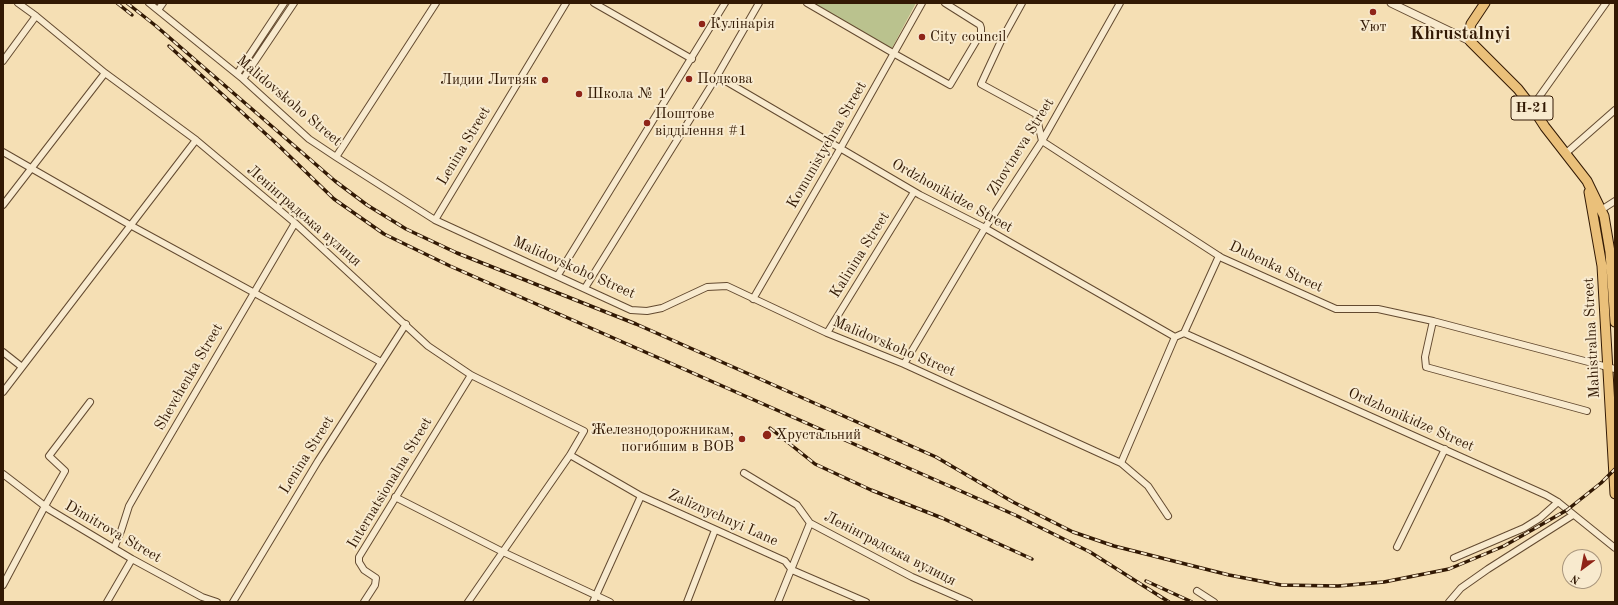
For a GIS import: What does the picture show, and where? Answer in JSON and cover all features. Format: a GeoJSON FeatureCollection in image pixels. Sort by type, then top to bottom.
{"type":"FeatureCollection","features":[{"type":"Feature","properties":{"kind":"main road"},"geometry":{"type":"LineString","coordinates":[[1470,41],[1469,32],[1471,24],[1485,3]]}},
{"type":"Feature","properties":{"kind":"main road","name":"Mahistralna Street"},"geometry":{"type":"LineString","coordinates":[[1470,41],[1518,89],[1565,154],[1587,181],[1604,216],[1610,252],[1615,322]]}},
{"type":"Feature","properties":{"kind":"main road","name":"Mahistralna Street"},"geometry":{"type":"LineString","coordinates":[[1587,181],[1602,266],[1612,368],[1615,494]]}},
{"type":"Feature","properties":{"kind":"street","name":"Ленінградська вулиця"},"geometry":{"type":"LineString","coordinates":[[18,3],[105,73],[196,140],[295,223],[406,324],[428,346],[471,375],[584,431],[570,455]]}},
{"type":"Feature","properties":{"kind":"street","name":"Malidovskoho Street"},"geometry":{"type":"LineString","coordinates":[[149,3],[243,79],[309,139],[336,158],[435,220],[558,275],[631,310],[647,312],[662,308],[707,287],[728,286],[827,333],[904,364],[1121,463],[1148,486],[1168,516]]}},
{"type":"Feature","properties":{"kind":"street"},"geometry":{"type":"LineString","coordinates":[[158,10],[163,3]]}},
{"type":"Feature","properties":{"kind":"street"},"geometry":{"type":"LineString","coordinates":[[237,74],[284,3]]}},
{"type":"Feature","properties":{"kind":"street"},"geometry":{"type":"LineString","coordinates":[[243,79],[294,3]]}},
{"type":"Feature","properties":{"kind":"street"},"geometry":{"type":"LineString","coordinates":[[336,158],[436,3]]}},
{"type":"Feature","properties":{"kind":"street","name":"Lenina Street"},"geometry":{"type":"LineString","coordinates":[[435,220],[566,3]]}},
{"type":"Feature","properties":{"kind":"street"},"geometry":{"type":"LineString","coordinates":[[594,3],[692,59]]}},
{"type":"Feature","properties":{"kind":"street"},"geometry":{"type":"LineString","coordinates":[[558,275],[725,3]]}},
{"type":"Feature","properties":{"kind":"street"},"geometry":{"type":"LineString","coordinates":[[585,288],[717,76],[759,3]]}},
{"type":"Feature","properties":{"kind":"street"},"geometry":{"type":"LineString","coordinates":[[807,3],[893,54],[950,85],[980,33],[981,28],[980,25],[945,3]]}},
{"type":"Feature","properties":{"kind":"street","name":"Komunistychna Street"},"geometry":{"type":"LineString","coordinates":[[753,299],[922,3]]}},
{"type":"Feature","properties":{"kind":"street"},"geometry":{"type":"LineString","coordinates":[[1022,3],[1001,41],[981,84],[1036,114],[1042,141]]}},
{"type":"Feature","properties":{"kind":"street","name":"Zhovtneva Street"},"geometry":{"type":"LineString","coordinates":[[904,364],[985,228],[1042,141],[1120,3]]}},
{"type":"Feature","properties":{"kind":"street","name":"Mahistralna Street"},"geometry":{"type":"LineString","coordinates":[[1391,3],[1401,5],[1470,41]]}},
{"type":"Feature","properties":{"kind":"street"},"geometry":{"type":"LineString","coordinates":[[1532,107],[1606,3]]}},
{"type":"Feature","properties":{"kind":"street"},"geometry":{"type":"LineString","coordinates":[[3,60],[36,16]]}},
{"type":"Feature","properties":{"kind":"street"},"geometry":{"type":"LineString","coordinates":[[3,205],[105,73]]}},
{"type":"Feature","properties":{"kind":"street","name":"Ordzhonikidze Street"},"geometry":{"type":"LineString","coordinates":[[717,76],[914,192],[985,228],[1175,337]]}},
{"type":"Feature","properties":{"kind":"street"},"geometry":{"type":"LineString","coordinates":[[1565,154],[1615,110]]}},
{"type":"Feature","properties":{"kind":"street"},"geometry":{"type":"LineString","coordinates":[[3,392],[196,140]]}},
{"type":"Feature","properties":{"kind":"street","name":"Dubenka Street"},"geometry":{"type":"LineString","coordinates":[[1042,141],[1219,256],[1336,309],[1378,309],[1433,321],[1612,368]]}},
{"type":"Feature","properties":{"kind":"street"},"geometry":{"type":"LineString","coordinates":[[3,152],[130,225],[381,362]]}},
{"type":"Feature","properties":{"kind":"street","name":"Kalinina Street"},"geometry":{"type":"LineString","coordinates":[[827,333],[914,192]]}},
{"type":"Feature","properties":{"kind":"street"},"geometry":{"type":"LineString","coordinates":[[1601,210],[1615,201]]}},
{"type":"Feature","properties":{"kind":"street","name":"Shevchenka Street"},"geometry":{"type":"LineString","coordinates":[[114,548],[121,532],[129,506],[253,292],[295,223]]}},
{"type":"Feature","properties":{"kind":"street"},"geometry":{"type":"LineString","coordinates":[[1121,463],[1175,337],[1184,333],[1219,256]]}},
{"type":"Feature","properties":{"kind":"street"},"geometry":{"type":"LineString","coordinates":[[1433,321],[1425,357],[1426,367],[1587,411]]}},
{"type":"Feature","properties":{"kind":"street","name":"Lenina Street"},"geometry":{"type":"LineString","coordinates":[[233,602],[318,461],[406,324]]}},
{"type":"Feature","properties":{"kind":"street","name":"Ordzhonikidze Street"},"geometry":{"type":"LineString","coordinates":[[1184,333],[1445,449],[1558,502],[1615,548]]}},
{"type":"Feature","properties":{"kind":"street"},"geometry":{"type":"LineString","coordinates":[[3,352],[22,367]]}},
{"type":"Feature","properties":{"kind":"street","name":"Internatsionalna Street"},"geometry":{"type":"LineString","coordinates":[[364,602],[375,585],[376,578],[364,570],[359,562],[359,557],[471,375]]}},
{"type":"Feature","properties":{"kind":"street"},"geometry":{"type":"LineString","coordinates":[[3,585],[45,506],[66,471],[49,456],[90,402]]}},
{"type":"Feature","properties":{"kind":"street"},"geometry":{"type":"LineString","coordinates":[[1397,547],[1445,449]]}},
{"type":"Feature","properties":{"kind":"street"},"geometry":{"type":"LineString","coordinates":[[468,602],[570,455]]}},
{"type":"Feature","properties":{"kind":"street","name":"Zaliznychnyi Lane"},"geometry":{"type":"LineString","coordinates":[[570,455],[641,496],[785,561],[792,570],[866,602]]}},
{"type":"Feature","properties":{"kind":"street","name":"Ленінградська вулиця"},"geometry":{"type":"LineString","coordinates":[[744,473],[797,505],[810,523],[912,577],[969,602]]}},
{"type":"Feature","properties":{"kind":"street","name":"Dimitrova Street"},"geometry":{"type":"LineString","coordinates":[[3,474],[45,506],[132,559],[202,597],[217,602]]}},
{"type":"Feature","properties":{"kind":"street"},"geometry":{"type":"LineString","coordinates":[[595,599],[641,496]]}},
{"type":"Feature","properties":{"kind":"street"},"geometry":{"type":"LineString","coordinates":[[395,498],[595,599],[610,602]]}},
{"type":"Feature","properties":{"kind":"street"},"geometry":{"type":"LineString","coordinates":[[1454,558],[1524,528],[1540,518],[1558,502]]}},
{"type":"Feature","properties":{"kind":"street"},"geometry":{"type":"LineString","coordinates":[[1449,602],[1461,588],[1488,568],[1574,515]]}},
{"type":"Feature","properties":{"kind":"street"},"geometry":{"type":"LineString","coordinates":[[778,602],[810,523]]}},
{"type":"Feature","properties":{"kind":"street"},"geometry":{"type":"LineString","coordinates":[[687,602],[715,530]]}},
{"type":"Feature","properties":{"kind":"street"},"geometry":{"type":"LineString","coordinates":[[107,602],[132,559]]}},
{"type":"Feature","properties":{"kind":"street"},"geometry":{"type":"LineString","coordinates":[[1197,591],[1214,602]]}},
{"type":"Feature","properties":{"kind":"green space"},"geometry":{"type":"Polygon","coordinates":[[[812,3],[916,3],[891,50],[812,3]]]}},
{"type":"Feature","properties":{"kind":"railway"},"geometry":{"type":"LineString","coordinates":[[117,3],[132,15]]}},
{"type":"Feature","properties":{"kind":"railway"},"geometry":{"type":"LineString","coordinates":[[127,3],[156,26],[335,181],[367,205],[406,229],[457,253],[636,324],[936,457],[1013,502],[1073,532],[1114,546],[1229,575],[1281,585],[1338,586],[1384,582],[1449,569],[1504,546],[1567,510],[1601,483],[1615,469]]}},
{"type":"Feature","properties":{"kind":"railway"},"geometry":{"type":"LineString","coordinates":[[169,46],[278,145],[334,199],[384,234],[450,266],[1015,515],[1090,552],[1169,602]]}},
{"type":"Feature","properties":{"kind":"railway"},"geometry":{"type":"LineString","coordinates":[[770,428],[815,464],[871,490],[942,518],[1032,559]]}},
{"type":"Feature","properties":{"kind":"railway"},"geometry":{"type":"LineString","coordinates":[[1146,581],[1192,602]]}},
{"type":"Feature","properties":{"kind":"place","name":"Уют"},"geometry":{"type":"Point","coordinates":[1373,12]}},
{"type":"Feature","properties":{"kind":"place","name":"Кулінарія"},"geometry":{"type":"Point","coordinates":[702,24]}},
{"type":"Feature","properties":{"kind":"place","name":"City council"},"geometry":{"type":"Point","coordinates":[922,37]}},
{"type":"Feature","properties":{"kind":"place","name":"Подкова"},"geometry":{"type":"Point","coordinates":[689,79]}},
{"type":"Feature","properties":{"kind":"place","name":"Лидии Литвяк"},"geometry":{"type":"Point","coordinates":[545,80]}},
{"type":"Feature","properties":{"kind":"place","name":"Школа № 1"},"geometry":{"type":"Point","coordinates":[579,94]}},
{"type":"Feature","properties":{"kind":"place","name":"Поштове відділення #1"},"geometry":{"type":"Point","coordinates":[647,123]}},
{"type":"Feature","properties":{"kind":"place","name":"Хрустальний"},"geometry":{"type":"Point","coordinates":[767,435]}},
{"type":"Feature","properties":{"kind":"place","name":"Железнодорожникам, погибшим в ВОВ"},"geometry":{"type":"Point","coordinates":[742,439]}},
{"type":"Feature","properties":{"kind":"district","name":"Khrustalnyi"},"geometry":{"type":"Point","coordinates":[1460,34]}}]}
